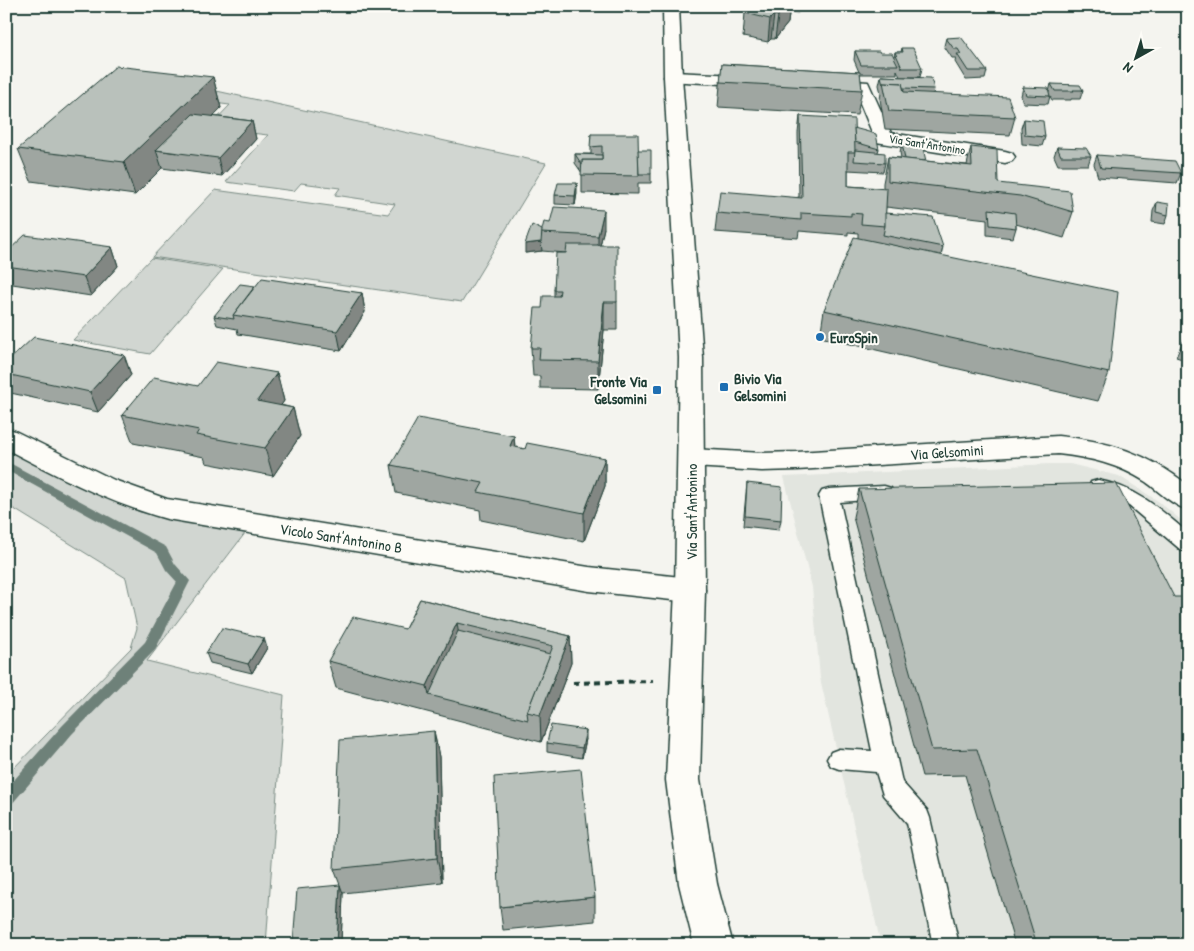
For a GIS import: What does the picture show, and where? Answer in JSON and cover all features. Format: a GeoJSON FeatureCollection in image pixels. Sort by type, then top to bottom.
{"type":"FeatureCollection","features":[{"type":"Feature","properties":{"kind":"street","name":"Via Sant'Antonino"},"geometry":{"type":"LineString","coordinates":[[671,6],[673,77],[691,358],[690,590],[683,780],[698,884],[714,945]]}},
{"type":"Feature","properties":{"kind":"street"},"geometry":{"type":"LineString","coordinates":[[673,77],[776,82]]}},
{"type":"Feature","properties":{"kind":"street","name":"Via Sant'Antonino"},"geometry":{"type":"LineString","coordinates":[[805,83],[862,86],[883,138],[1005,157]]}},
{"type":"Feature","properties":{"kind":"street","name":"Vicolo Sant'Antonino B"},"geometry":{"type":"LineString","coordinates":[[6,437],[112,491],[140,502],[167,509],[589,579],[690,590]]}},
{"type":"Feature","properties":{"kind":"street","name":"Via Gelsomini"},"geometry":{"type":"LineString","coordinates":[[692,458],[762,462],[797,461],[1058,445],[1078,446],[1132,460],[1157,475],[1188,500]]}},
{"type":"Feature","properties":{"kind":"lane"},"geometry":{"type":"LineString","coordinates":[[1082,485],[1106,487],[1132,498],[1188,544]]}},
{"type":"Feature","properties":{"kind":"lane"},"geometry":{"type":"LineString","coordinates":[[906,492],[828,496],[891,787],[918,818],[946,945]]}},
{"type":"Feature","properties":{"kind":"lane"},"geometry":{"type":"LineString","coordinates":[[839,759],[886,762]]}},
{"type":"Feature","properties":{"kind":"path"},"geometry":{"type":"LineString","coordinates":[[573,683],[654,681]]}},
{"type":"Feature","properties":{"kind":"shaded area"},"geometry":{"type":"Polygon","coordinates":[[[148,76],[546,163],[462,302],[152,257],[215,190],[388,214],[395,204],[335,195],[340,188],[301,183],[294,191],[226,182],[268,135],[208,128],[230,105],[146,95],[148,76]]]}},
{"type":"Feature","properties":{"kind":"shaded area"},"geometry":{"type":"Polygon","coordinates":[[[151,258],[223,269],[150,354],[73,340],[151,258]]]}},
{"type":"Feature","properties":{"kind":"shaded area"},"geometry":{"type":"Polygon","coordinates":[[[6,448],[73,483],[140,512],[246,532],[147,661],[284,695],[266,945],[6,945],[6,776],[131,648],[137,628],[126,578],[6,504],[6,448]]]}},
{"type":"Feature","properties":{"kind":"shaded area"},"geometry":{"type":"Polygon","coordinates":[[[1070,464],[1119,476],[1158,501],[1188,526],[1188,945],[881,945],[820,678],[812,587],[784,477],[1070,464]]]}},
{"type":"Feature","properties":{"kind":"building"},"geometry":{"type":"Polygon","coordinates":[[[751,6],[785,6],[778,16],[774,15],[770,19],[745,13],[751,6]]]}},
{"type":"Feature","properties":{"kind":"building"},"geometry":{"type":"Polygon","coordinates":[[[961,37],[987,71],[968,71],[957,54],[961,54],[958,49],[954,49],[946,38],[961,37]]]}},
{"type":"Feature","properties":{"kind":"building"},"geometry":{"type":"Polygon","coordinates":[[[902,48],[913,48],[922,68],[902,68],[895,52],[903,52],[902,48]]]}},
{"type":"Feature","properties":{"kind":"building"},"geometry":{"type":"Polygon","coordinates":[[[855,51],[892,53],[898,65],[861,65],[855,51]]]}},
{"type":"Feature","properties":{"kind":"building"},"geometry":{"type":"Polygon","coordinates":[[[722,64],[860,72],[862,90],[720,82],[722,64]]]}},
{"type":"Feature","properties":{"kind":"building"},"geometry":{"type":"Polygon","coordinates":[[[116,66],[213,77],[124,162],[18,149],[116,66]]]}},
{"type":"Feature","properties":{"kind":"building"},"geometry":{"type":"Polygon","coordinates":[[[881,76],[931,78],[934,89],[903,88],[902,83],[883,82],[883,84],[881,76]]]}},
{"type":"Feature","properties":{"kind":"building"},"geometry":{"type":"Polygon","coordinates":[[[883,82],[902,83],[904,92],[1008,97],[1015,117],[889,111],[883,82]]]}},
{"type":"Feature","properties":{"kind":"building"},"geometry":{"type":"Polygon","coordinates":[[[1051,84],[1080,85],[1083,90],[1055,91],[1051,84]]]}},
{"type":"Feature","properties":{"kind":"building"},"geometry":{"type":"Polygon","coordinates":[[[1023,87],[1048,88],[1050,96],[1026,95],[1023,87]]]}},
{"type":"Feature","properties":{"kind":"building"},"geometry":{"type":"Polygon","coordinates":[[[193,114],[252,121],[218,158],[156,150],[193,114]]]}},
{"type":"Feature","properties":{"kind":"building"},"geometry":{"type":"Polygon","coordinates":[[[800,116],[854,119],[855,152],[848,152],[848,186],[887,189],[885,226],[861,224],[862,214],[851,213],[851,216],[801,213],[801,220],[717,213],[720,191],[802,198],[800,116]]]}},
{"type":"Feature","properties":{"kind":"building"},"geometry":{"type":"Polygon","coordinates":[[[1024,119],[1043,121],[1045,137],[1025,135],[1024,119]]]}},
{"type":"Feature","properties":{"kind":"building"},"geometry":{"type":"Polygon","coordinates":[[[854,128],[876,134],[879,149],[855,142],[854,128]]]}},
{"type":"Feature","properties":{"kind":"building"},"geometry":{"type":"Polygon","coordinates":[[[591,134],[638,134],[639,176],[581,175],[582,160],[602,160],[602,146],[590,147],[591,134]]]}},
{"type":"Feature","properties":{"kind":"building"},"geometry":{"type":"Polygon","coordinates":[[[902,143],[922,144],[926,161],[905,159],[902,143]]]}},
{"type":"Feature","properties":{"kind":"building"},"geometry":{"type":"Polygon","coordinates":[[[971,147],[997,150],[998,183],[1070,191],[1073,212],[1020,196],[888,181],[888,157],[972,166],[971,147]]]}},
{"type":"Feature","properties":{"kind":"building"},"geometry":{"type":"Polygon","coordinates":[[[1057,147],[1086,148],[1091,156],[1061,156],[1057,147]]]}},
{"type":"Feature","properties":{"kind":"building"},"geometry":{"type":"Polygon","coordinates":[[[638,150],[651,150],[651,174],[639,174],[638,150]]]}},
{"type":"Feature","properties":{"kind":"building"},"geometry":{"type":"Polygon","coordinates":[[[855,150],[885,153],[885,163],[854,161],[855,150]]]}},
{"type":"Feature","properties":{"kind":"building"},"geometry":{"type":"Polygon","coordinates":[[[575,154],[602,155],[602,160],[582,160],[582,165],[575,154]]]}},
{"type":"Feature","properties":{"kind":"building"},"geometry":{"type":"Polygon","coordinates":[[[1097,155],[1175,161],[1181,173],[1101,168],[1097,155]]]}},
{"type":"Feature","properties":{"kind":"building"},"geometry":{"type":"Polygon","coordinates":[[[558,183],[577,183],[575,196],[555,195],[558,183]]]}},
{"type":"Feature","properties":{"kind":"building"},"geometry":{"type":"Polygon","coordinates":[[[1157,202],[1169,204],[1168,215],[1156,212],[1157,202]]]}},
{"type":"Feature","properties":{"kind":"building"},"geometry":{"type":"Polygon","coordinates":[[[554,207],[604,210],[598,236],[541,233],[544,222],[550,223],[554,207]]]}},
{"type":"Feature","properties":{"kind":"building"},"geometry":{"type":"Polygon","coordinates":[[[989,209],[1015,213],[1016,228],[990,225],[989,209]]]}},
{"type":"Feature","properties":{"kind":"building"},"geometry":{"type":"Polygon","coordinates":[[[885,213],[933,217],[943,247],[883,235],[885,213]]]}},
{"type":"Feature","properties":{"kind":"building"},"geometry":{"type":"Polygon","coordinates":[[[532,225],[542,230],[541,242],[525,244],[532,225]]]}},
{"type":"Feature","properties":{"kind":"building"},"geometry":{"type":"Polygon","coordinates":[[[25,235],[112,247],[84,277],[6,266],[6,253],[25,235]]]}},
{"type":"Feature","properties":{"kind":"building"},"geometry":{"type":"Polygon","coordinates":[[[854,237],[1118,292],[1109,373],[824,310],[854,237]]]}},
{"type":"Feature","properties":{"kind":"building"},"geometry":{"type":"Polygon","coordinates":[[[567,245],[617,245],[617,302],[604,302],[598,361],[539,360],[540,348],[531,348],[535,308],[542,308],[543,296],[559,296],[560,290],[554,290],[556,253],[566,253],[567,245]]]}},
{"type":"Feature","properties":{"kind":"building"},"geometry":{"type":"Polygon","coordinates":[[[262,278],[362,293],[337,331],[233,315],[262,278]]]}},
{"type":"Feature","properties":{"kind":"building"},"geometry":{"type":"Polygon","coordinates":[[[240,284],[255,286],[233,315],[234,319],[214,316],[240,284]]]}},
{"type":"Feature","properties":{"kind":"building"},"geometry":{"type":"Polygon","coordinates":[[[1188,331],[1188,350],[1180,348],[1188,331]]]}},
{"type":"Feature","properties":{"kind":"building"},"geometry":{"type":"Polygon","coordinates":[[[34,337],[124,355],[90,392],[6,374],[6,363],[34,337]]]}},
{"type":"Feature","properties":{"kind":"building"},"geometry":{"type":"Polygon","coordinates":[[[216,362],[277,373],[257,401],[293,408],[265,448],[196,435],[199,430],[122,415],[154,377],[198,386],[216,362]]]}},
{"type":"Feature","properties":{"kind":"building"},"geometry":{"type":"Polygon","coordinates":[[[418,418],[514,436],[510,446],[525,449],[527,443],[605,458],[584,513],[478,492],[483,483],[391,465],[418,418]]]}},
{"type":"Feature","properties":{"kind":"building"},"geometry":{"type":"Polygon","coordinates":[[[747,483],[782,487],[781,520],[745,516],[747,483]]]}},
{"type":"Feature","properties":{"kind":"building"},"geometry":{"type":"Polygon","coordinates":[[[1116,483],[1174,597],[1188,597],[1188,945],[1037,945],[977,749],[932,750],[859,489],[1116,483]]]}},
{"type":"Feature","properties":{"kind":"building"},"geometry":{"type":"Polygon","coordinates":[[[420,599],[570,636],[540,715],[527,712],[553,646],[457,623],[427,686],[328,661],[353,617],[405,629],[420,599]]]}},
{"type":"Feature","properties":{"kind":"building"},"geometry":{"type":"Polygon","coordinates":[[[222,628],[264,638],[248,664],[206,653],[222,628]]]}},
{"type":"Feature","properties":{"kind":"building"},"geometry":{"type":"Polygon","coordinates":[[[458,631],[550,654],[527,712],[528,720],[429,695],[458,631]]]}},
{"type":"Feature","properties":{"kind":"building"},"geometry":{"type":"Polygon","coordinates":[[[551,725],[586,730],[582,748],[547,743],[551,725]]]}},
{"type":"Feature","properties":{"kind":"building"},"geometry":{"type":"Polygon","coordinates":[[[434,731],[437,858],[334,869],[340,740],[434,731]]]}},
{"type":"Feature","properties":{"kind":"building"},"geometry":{"type":"Polygon","coordinates":[[[581,769],[595,897],[500,907],[494,777],[581,769]]]}},
{"type":"Feature","properties":{"kind":"building"},"geometry":{"type":"Polygon","coordinates":[[[340,885],[337,945],[293,945],[297,889],[340,885]]]}},
{"type":"Feature","properties":{"kind":"waterway"},"geometry":{"type":"LineString","coordinates":[[6,465],[162,550],[170,567],[184,581],[150,646],[67,730],[6,800]]}},
{"type":"Feature","properties":{"kind":"place","name":"EuroSpin"},"geometry":{"type":"Point","coordinates":[820,337]}},
{"type":"Feature","properties":{"kind":"place","name":"Bivio Via Gelsomini"},"geometry":{"type":"Point","coordinates":[724,387]}},
{"type":"Feature","properties":{"kind":"place","name":"Fronte Via Gelsomini"},"geometry":{"type":"Point","coordinates":[657,390]}}]}
